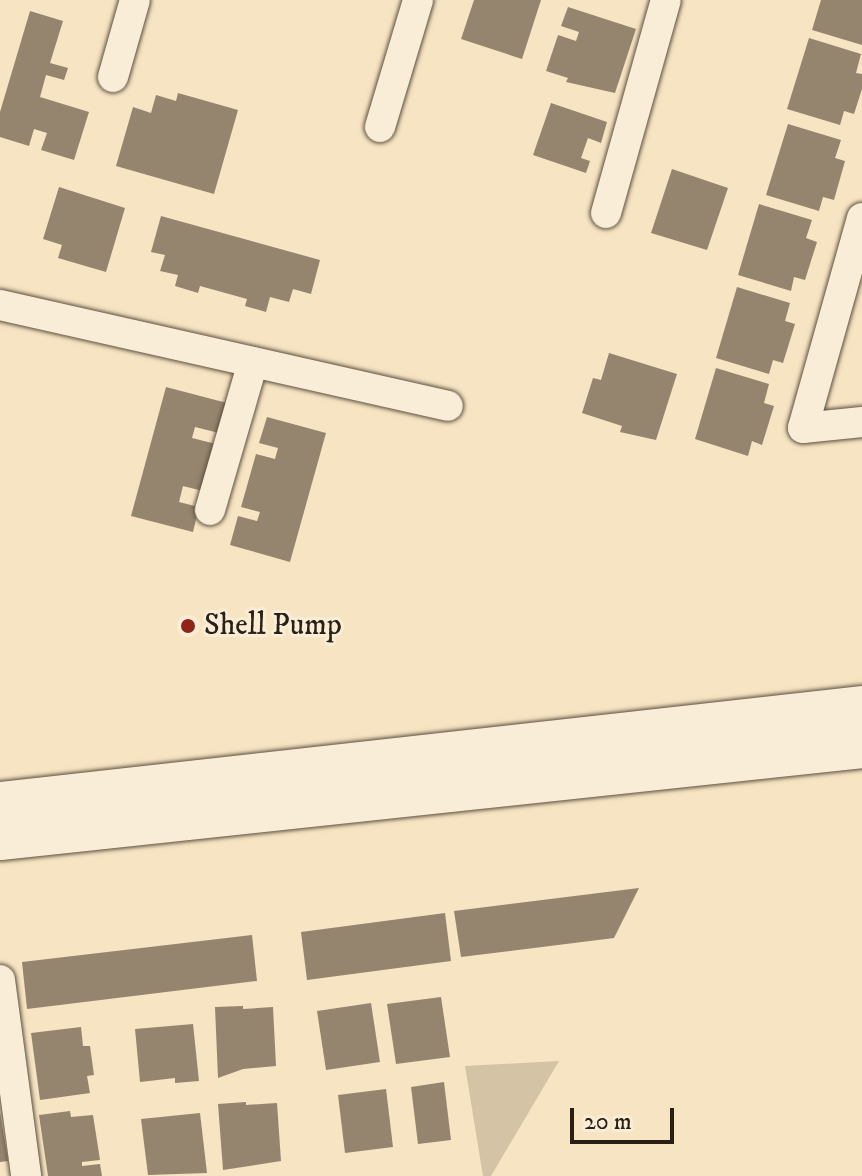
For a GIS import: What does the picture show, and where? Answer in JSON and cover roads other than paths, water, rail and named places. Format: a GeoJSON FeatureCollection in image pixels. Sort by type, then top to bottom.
{"type":"FeatureCollection","features":[{"type":"Feature","properties":{"kind":"main road"},"geometry":{"type":"LineString","coordinates":[[0,804],[862,708]]}},
{"type":"Feature","properties":{"kind":"main road"},"geometry":{"type":"LineString","coordinates":[[0,838],[862,746]]}},
{"type":"Feature","properties":{"kind":"street"},"geometry":{"type":"LineString","coordinates":[[113,77],[135,0]]}},
{"type":"Feature","properties":{"kind":"street"},"geometry":{"type":"LineString","coordinates":[[380,127],[418,0]]}},
{"type":"Feature","properties":{"kind":"street"},"geometry":{"type":"LineString","coordinates":[[606,213],[666,0]]}},
{"type":"Feature","properties":{"kind":"street"},"geometry":{"type":"LineString","coordinates":[[862,218],[803,428],[862,422]]}},
{"type":"Feature","properties":{"kind":"street"},"geometry":{"type":"LineString","coordinates":[[0,305],[448,406]]}},
{"type":"Feature","properties":{"kind":"street"},"geometry":{"type":"LineString","coordinates":[[210,510],[253,362]]}},
{"type":"Feature","properties":{"kind":"street"},"geometry":{"type":"LineString","coordinates":[[0,980],[26,1176]]}},
{"type":"Feature","properties":{"kind":"place","name":"Shell Pump"},"geometry":{"type":"Point","coordinates":[188,626]}}]}
